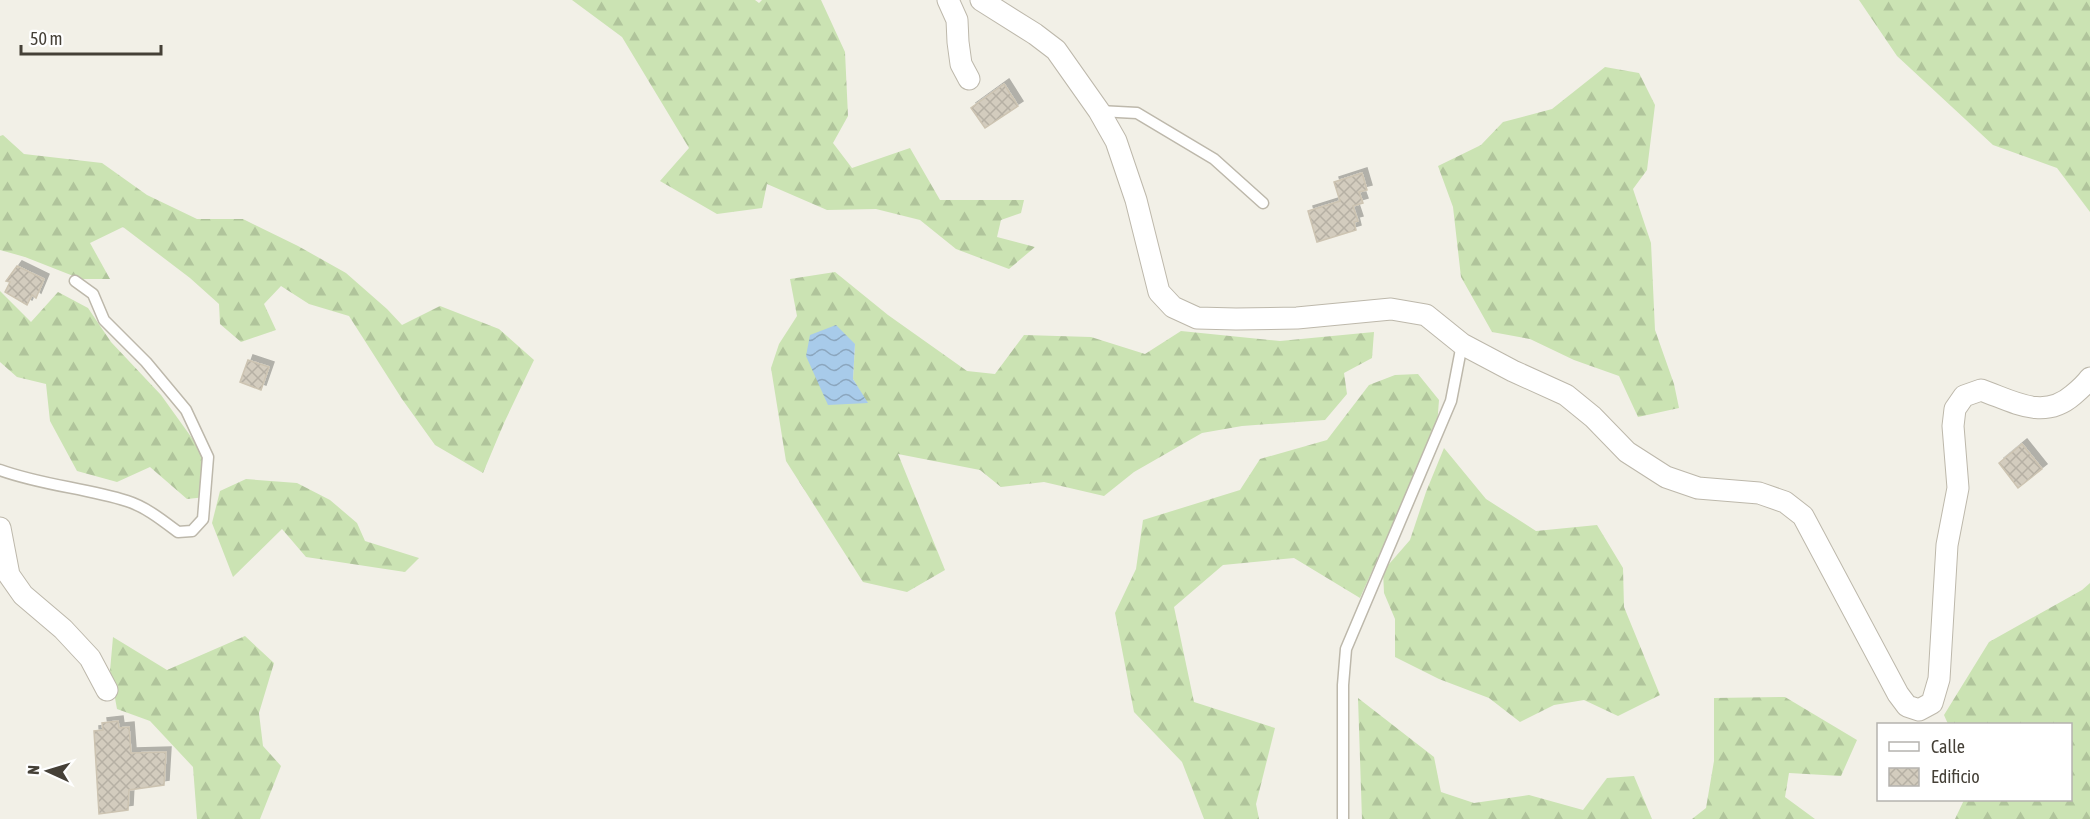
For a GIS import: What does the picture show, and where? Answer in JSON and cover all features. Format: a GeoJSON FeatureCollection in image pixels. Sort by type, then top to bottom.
{"type":"FeatureCollection","features":[{"type":"Feature","properties":{"kind":"street"},"geometry":{"type":"LineString","coordinates":[[948,0],[957,20],[961,64],[969,79]]}},
{"type":"Feature","properties":{"kind":"street"},"geometry":{"type":"LineString","coordinates":[[981,0],[1056,50],[1099,111],[1116,141],[1133,190],[1160,292],[1173,307],[1197,318],[1297,318],[1391,309],[1426,315],[1462,344],[1566,395],[1593,417],[1627,452],[1666,477],[1698,488],[1759,493],[1785,502],[1803,516],[1898,694],[1907,706],[1919,710],[1932,703],[1939,679],[1947,545],[1958,488],[1953,426],[1955,409],[1964,396],[1981,390],[2030,408],[2046,409],[2063,404],[2090,378]]}},
{"type":"Feature","properties":{"kind":"street"},"geometry":{"type":"LineString","coordinates":[[0,528],[9,575],[23,595],[63,628],[90,658],[107,690]]}},
{"type":"Feature","properties":{"kind":"lane"},"geometry":{"type":"LineString","coordinates":[[1099,111],[1137,112],[1214,159],[1263,203]]}},
{"type":"Feature","properties":{"kind":"lane"},"geometry":{"type":"LineString","coordinates":[[0,470],[28,480],[128,501],[154,513],[178,532],[192,531],[203,519],[208,457],[186,411],[146,362],[104,320],[93,294],[75,281]]}},
{"type":"Feature","properties":{"kind":"lane"},"geometry":{"type":"LineString","coordinates":[[1343,819],[1342,685],[1346,649],[1451,401],[1462,344]]}},
{"type":"Feature","properties":{"kind":"green space"},"geometry":{"type":"Polygon","coordinates":[[[572,0],[755,0],[759,3],[762,0],[821,0],[845,52],[848,116],[833,143],[852,168],[910,148],[940,200],[1024,200],[1021,213],[1001,220],[997,237],[1035,247],[1009,269],[956,249],[920,220],[876,209],[827,210],[767,184],[762,208],[717,214],[660,181],[689,148],[622,37],[572,0]]]}},
{"type":"Feature","properties":{"kind":"green space"},"geometry":{"type":"Polygon","coordinates":[[[1859,0],[2090,0],[2090,212],[2057,168],[1993,145],[1897,56],[1859,0]]]}},
{"type":"Feature","properties":{"kind":"green space"},"geometry":{"type":"Polygon","coordinates":[[[1605,67],[1639,73],[1655,105],[1647,170],[1633,189],[1651,243],[1655,330],[1674,384],[1679,408],[1638,417],[1619,376],[1574,360],[1530,339],[1492,332],[1461,277],[1453,207],[1438,166],[1481,145],[1503,122],[1552,109],[1605,67]]]}},
{"type":"Feature","properties":{"kind":"green space"},"geometry":{"type":"Polygon","coordinates":[[[3,135],[24,154],[102,163],[147,195],[197,219],[243,219],[346,273],[402,325],[440,306],[499,329],[534,360],[483,473],[435,445],[402,399],[349,316],[309,304],[281,286],[264,304],[276,330],[241,342],[220,324],[219,304],[190,278],[123,227],[90,243],[110,279],[81,279],[25,257],[0,250],[0,136],[3,135]]]}},
{"type":"Feature","properties":{"kind":"green space"},"geometry":{"type":"Polygon","coordinates":[[[835,272],[888,315],[967,371],[995,374],[1024,335],[1091,337],[1145,354],[1181,331],[1280,341],[1374,332],[1372,358],[1344,373],[1347,394],[1325,420],[1242,426],[1202,433],[1134,472],[1104,496],[1044,482],[1001,487],[980,470],[898,454],[945,570],[907,592],[863,582],[786,461],[771,368],[779,344],[797,316],[790,279],[835,272]],[[810,335],[867,403],[853,379],[855,344],[810,335]]]}},
{"type":"Feature","properties":{"kind":"green space"},"geometry":{"type":"Polygon","coordinates":[[[0,291],[31,322],[58,292],[88,308],[111,342],[161,395],[207,459],[206,497],[187,499],[150,467],[117,482],[77,471],[50,421],[46,384],[17,377],[0,362],[0,291]]]}},
{"type":"Feature","properties":{"kind":"green space"},"geometry":{"type":"Polygon","coordinates":[[[1418,374],[1439,400],[1437,426],[1360,598],[1294,558],[1223,565],[1174,607],[1194,702],[1275,728],[1256,804],[1259,819],[1204,819],[1182,762],[1134,712],[1115,613],[1136,569],[1143,520],[1240,490],[1260,459],[1327,440],[1369,385],[1395,375],[1418,374]]]}},
{"type":"Feature","properties":{"kind":"green space"},"geometry":{"type":"Polygon","coordinates":[[[1444,448],[1486,499],[1536,531],[1597,525],[1623,568],[1624,607],[1660,695],[1618,716],[1584,700],[1554,705],[1520,722],[1489,698],[1439,679],[1395,657],[1395,619],[1384,593],[1383,571],[1410,540],[1444,448]]]}},
{"type":"Feature","properties":{"kind":"green space"},"geometry":{"type":"Polygon","coordinates":[[[246,479],[297,483],[330,500],[357,523],[365,541],[419,558],[405,572],[306,557],[282,529],[233,577],[212,523],[220,491],[246,479]]]}},
{"type":"Feature","properties":{"kind":"green space"},"geometry":{"type":"Polygon","coordinates":[[[2090,583],[2090,819],[1955,819],[1964,801],[2072,801],[2072,723],[1948,723],[1944,715],[1989,642],[2082,590],[2090,583]]]}},
{"type":"Feature","properties":{"kind":"green space"},"geometry":{"type":"Polygon","coordinates":[[[245,636],[274,663],[259,713],[263,746],[281,766],[260,819],[197,819],[193,767],[150,721],[117,709],[110,671],[113,637],[167,670],[245,636]]]}},
{"type":"Feature","properties":{"kind":"green space"},"geometry":{"type":"Polygon","coordinates":[[[1785,697],[1857,740],[1841,776],[1789,773],[1785,797],[1815,819],[1692,819],[1706,808],[1714,761],[1714,698],[1785,697]]]}},
{"type":"Feature","properties":{"kind":"green space"},"geometry":{"type":"Polygon","coordinates":[[[1358,698],[1434,757],[1441,792],[1474,803],[1529,795],[1583,810],[1607,778],[1634,776],[1652,819],[1362,819],[1358,698]]]}},
{"type":"Feature","properties":{"kind":"water"},"geometry":{"type":"Polygon","coordinates":[[[836,325],[855,344],[853,379],[868,403],[828,405],[806,356],[810,335],[836,325]]]}},
{"type":"Feature","properties":{"kind":"building"},"geometry":{"type":"Polygon","coordinates":[[[1004,84],[1018,106],[985,128],[971,108],[1004,84]]]}},
{"type":"Feature","properties":{"kind":"building"},"geometry":{"type":"Polygon","coordinates":[[[1362,173],[1367,190],[1359,192],[1363,203],[1353,206],[1358,221],[1354,222],[1356,230],[1317,242],[1308,211],[1340,201],[1334,182],[1362,173]]]}},
{"type":"Feature","properties":{"kind":"building"},"geometry":{"type":"Polygon","coordinates":[[[17,266],[44,279],[36,298],[32,295],[27,305],[5,292],[10,282],[6,281],[17,266]]]}},
{"type":"Feature","properties":{"kind":"building"},"geometry":{"type":"Polygon","coordinates":[[[248,360],[269,367],[261,390],[240,382],[248,360]]]}},
{"type":"Feature","properties":{"kind":"building"},"geometry":{"type":"Polygon","coordinates":[[[2022,444],[2042,469],[2018,488],[1999,463],[2022,444]]]}},
{"type":"Feature","properties":{"kind":"building"},"geometry":{"type":"Polygon","coordinates":[[[118,721],[119,728],[129,727],[131,753],[166,752],[164,785],[129,790],[128,810],[99,814],[94,731],[103,730],[102,723],[118,721]]]}}]}
